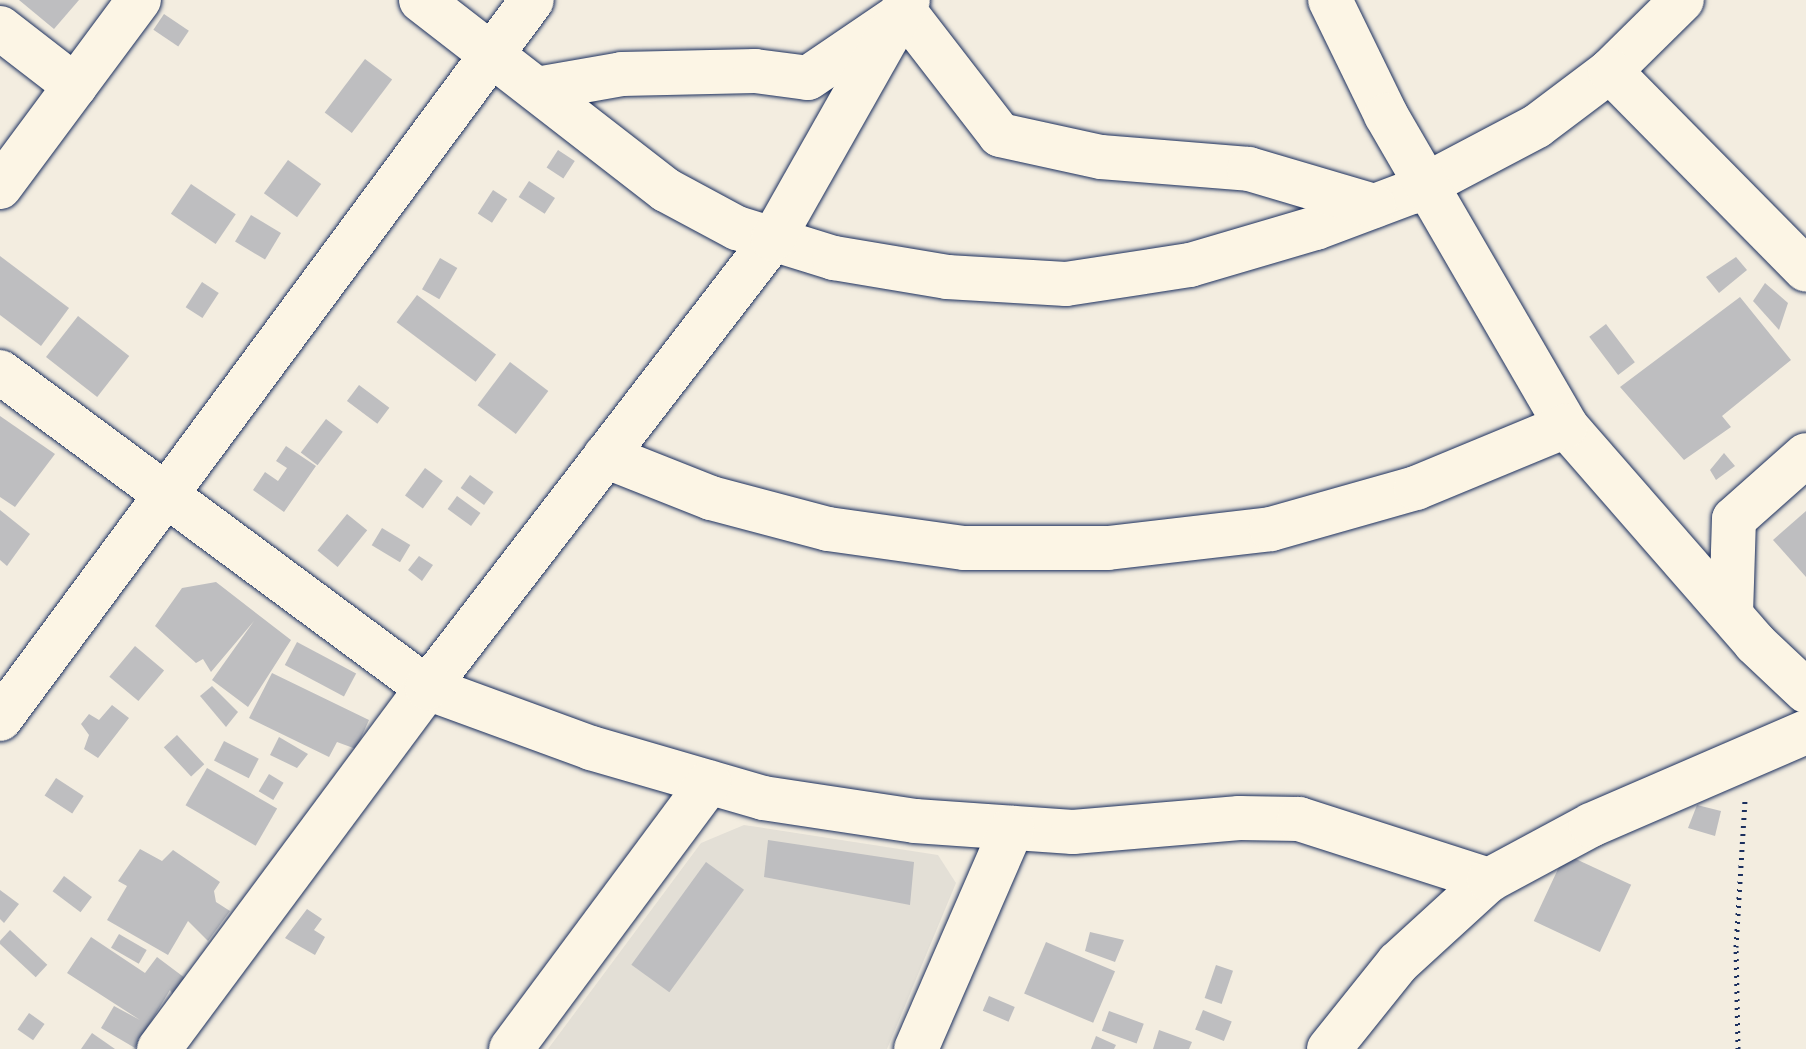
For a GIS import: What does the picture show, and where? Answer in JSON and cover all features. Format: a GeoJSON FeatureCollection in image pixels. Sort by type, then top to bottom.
{"type":"FeatureCollection","features":[{"type":"Feature","properties":{"kind":"street"},"geometry":{"type":"LineString","coordinates":[[0,187],[139,0]]}},
{"type":"Feature","properties":{"kind":"street"},"geometry":{"type":"LineString","coordinates":[[421,0],[666,190],[737,228],[834,258],[947,277],[1066,284],[1190,265],[1374,206],[1428,184],[1537,126],[1610,71],[1682,0]]}},
{"type":"Feature","properties":{"kind":"street"},"geometry":{"type":"LineString","coordinates":[[0,719],[532,0]]}},
{"type":"Feature","properties":{"kind":"street"},"geometry":{"type":"LineString","coordinates":[[1330,0],[1386,115],[1566,426],[1731,614],[1806,691]]}},
{"type":"Feature","properties":{"kind":"street"},"geometry":{"type":"LineString","coordinates":[[537,89],[622,74],[755,71],[808,78],[906,6]]}},
{"type":"Feature","properties":{"kind":"street"},"geometry":{"type":"LineString","coordinates":[[906,6],[1000,135],[1101,157],[1249,169],[1374,206]]}},
{"type":"Feature","properties":{"kind":"street"},"geometry":{"type":"LineString","coordinates":[[159,1049],[427,688],[773,239],[906,6]]}},
{"type":"Feature","properties":{"kind":"street"},"geometry":{"type":"LineString","coordinates":[[0,28],[75,86]]}},
{"type":"Feature","properties":{"kind":"street"},"geometry":{"type":"LineString","coordinates":[[1610,71],[1806,270]]}},
{"type":"Feature","properties":{"kind":"street"},"geometry":{"type":"LineString","coordinates":[[0,372],[427,688],[591,748],[763,798],[915,821],[1073,832],[1239,818],[1299,819],[1489,880]]}},
{"type":"Feature","properties":{"kind":"street"},"geometry":{"type":"LineString","coordinates":[[605,456],[711,498],[828,529],[964,548],[1108,548],[1271,529],[1416,488],[1566,426]]}},
{"type":"Feature","properties":{"kind":"street"},"geometry":{"type":"LineString","coordinates":[[1731,614],[1734,519],[1806,455]]}},
{"type":"Feature","properties":{"kind":"street"},"geometry":{"type":"LineString","coordinates":[[1329,1049],[1398,963],[1489,880],[1591,825],[1806,732]]}},
{"type":"Feature","properties":{"kind":"street"},"geometry":{"type":"LineString","coordinates":[[511,1049],[709,782]]}},
{"type":"Feature","properties":{"kind":"street"},"geometry":{"type":"LineString","coordinates":[[916,1049],[1012,828]]}},
{"type":"Feature","properties":{"kind":"path"},"geometry":{"type":"LineString","coordinates":[[1738,1049],[1736,947],[1748,759]]}},
{"type":"Feature","properties":{"kind":"shaded area"},"geometry":{"type":"Polygon","coordinates":[[[744,825],[938,855],[956,883],[887,1049],[548,1049],[701,843],[744,825]]]}},
{"type":"Feature","properties":{"kind":"building"},"geometry":{"type":"Polygon","coordinates":[[[19,0],[79,0],[54,29],[19,0]]]}},
{"type":"Feature","properties":{"kind":"building"},"geometry":{"type":"Polygon","coordinates":[[[164,14],[189,31],[178,47],[153,30],[164,14]]]}},
{"type":"Feature","properties":{"kind":"building"},"geometry":{"type":"Polygon","coordinates":[[[365,59],[392,79],[352,133],[325,113],[365,59]]]}},
{"type":"Feature","properties":{"kind":"building"},"geometry":{"type":"Polygon","coordinates":[[[558,150],[575,161],[563,179],[547,168],[558,150]]]}},
{"type":"Feature","properties":{"kind":"building"},"geometry":{"type":"Polygon","coordinates":[[[288,160],[321,184],[297,217],[264,193],[288,160]]]}},
{"type":"Feature","properties":{"kind":"building"},"geometry":{"type":"Polygon","coordinates":[[[529,181],[555,198],[545,214],[519,197],[529,181]]]}},
{"type":"Feature","properties":{"kind":"building"},"geometry":{"type":"Polygon","coordinates":[[[191,184],[236,214],[216,244],[171,214],[191,184]]]}},
{"type":"Feature","properties":{"kind":"building"},"geometry":{"type":"Polygon","coordinates":[[[493,190],[507,199],[492,223],[478,213],[493,190]]]}},
{"type":"Feature","properties":{"kind":"building"},"geometry":{"type":"Polygon","coordinates":[[[251,215],[281,233],[265,260],[235,242],[251,215]]]}},
{"type":"Feature","properties":{"kind":"building"},"geometry":{"type":"Polygon","coordinates":[[[0,256],[69,308],[41,346],[0,315],[0,256]]]}},
{"type":"Feature","properties":{"kind":"building"},"geometry":{"type":"Polygon","coordinates":[[[1736,257],[1747,270],[1719,293],[1706,277],[1736,257]]]}},
{"type":"Feature","properties":{"kind":"building"},"geometry":{"type":"Polygon","coordinates":[[[440,258],[457,268],[439,299],[422,289],[440,258]]]}},
{"type":"Feature","properties":{"kind":"building"},"geometry":{"type":"Polygon","coordinates":[[[202,282],[219,293],[202,318],[186,307],[202,282]]]}},
{"type":"Feature","properties":{"kind":"building"},"geometry":{"type":"Polygon","coordinates":[[[1765,283],[1788,303],[1779,330],[1753,301],[1765,283]]]}},
{"type":"Feature","properties":{"kind":"building"},"geometry":{"type":"Polygon","coordinates":[[[417,295],[496,355],[476,382],[397,322],[417,295]]]}},
{"type":"Feature","properties":{"kind":"building"},"geometry":{"type":"Polygon","coordinates":[[[1740,297],[1791,360],[1722,416],[1731,427],[1684,460],[1620,387],[1740,297]]]}},
{"type":"Feature","properties":{"kind":"building"},"geometry":{"type":"Polygon","coordinates":[[[78,316],[129,356],[97,397],[46,357],[78,316]]]}},
{"type":"Feature","properties":{"kind":"building"},"geometry":{"type":"Polygon","coordinates":[[[1606,324],[1635,362],[1618,375],[1589,337],[1606,324]]]}},
{"type":"Feature","properties":{"kind":"building"},"geometry":{"type":"Polygon","coordinates":[[[510,362],[548,391],[516,434],[478,405],[510,362]]]}},
{"type":"Feature","properties":{"kind":"building"},"geometry":{"type":"Polygon","coordinates":[[[359,385],[389,408],[377,424],[347,401],[359,385]]]}},
{"type":"Feature","properties":{"kind":"building"},"geometry":{"type":"Polygon","coordinates":[[[0,416],[55,454],[15,507],[0,497],[0,416]]]}},
{"type":"Feature","properties":{"kind":"building"},"geometry":{"type":"Polygon","coordinates":[[[326,419],[343,432],[317,465],[301,453],[326,419]]]}},
{"type":"Feature","properties":{"kind":"building"},"geometry":{"type":"Polygon","coordinates":[[[286,446],[316,466],[284,512],[253,490],[265,472],[278,481],[287,468],[276,461],[286,446]]]}},
{"type":"Feature","properties":{"kind":"building"},"geometry":{"type":"Polygon","coordinates":[[[1724,453],[1735,466],[1716,480],[1710,470],[1724,453]]]}},
{"type":"Feature","properties":{"kind":"building"},"geometry":{"type":"Polygon","coordinates":[[[425,468],[443,481],[423,508],[405,496],[425,468]]]}},
{"type":"Feature","properties":{"kind":"building"},"geometry":{"type":"Polygon","coordinates":[[[470,475],[493,492],[484,505],[461,488],[470,475]]]}},
{"type":"Feature","properties":{"kind":"building"},"geometry":{"type":"Polygon","coordinates":[[[457,496],[480,513],[471,526],[448,509],[457,496]]]}},
{"type":"Feature","properties":{"kind":"building"},"geometry":{"type":"Polygon","coordinates":[[[0,510],[30,534],[7,566],[0,560],[0,510]]]}},
{"type":"Feature","properties":{"kind":"building"},"geometry":{"type":"Polygon","coordinates":[[[1806,511],[1806,577],[1773,540],[1806,511]]]}},
{"type":"Feature","properties":{"kind":"building"},"geometry":{"type":"Polygon","coordinates":[[[347,514],[367,530],[338,567],[317,551],[347,514]]]}},
{"type":"Feature","properties":{"kind":"building"},"geometry":{"type":"Polygon","coordinates":[[[382,528],[410,545],[400,562],[372,545],[382,528]]]}},
{"type":"Feature","properties":{"kind":"building"},"geometry":{"type":"Polygon","coordinates":[[[419,556],[433,565],[422,581],[408,570],[419,556]]]}},
{"type":"Feature","properties":{"kind":"building"},"geometry":{"type":"Polygon","coordinates":[[[216,582],[291,640],[248,707],[212,680],[254,621],[211,672],[203,659],[196,663],[155,626],[182,588],[216,582]]]}},
{"type":"Feature","properties":{"kind":"building"},"geometry":{"type":"Polygon","coordinates":[[[297,642],[356,673],[344,696],[285,665],[297,642]]]}},
{"type":"Feature","properties":{"kind":"building"},"geometry":{"type":"Polygon","coordinates":[[[135,646],[164,670],[138,701],[109,677],[135,646]]]}},
{"type":"Feature","properties":{"kind":"building"},"geometry":{"type":"Polygon","coordinates":[[[272,673],[369,720],[356,749],[337,742],[329,757],[249,718],[272,673]]]}},
{"type":"Feature","properties":{"kind":"building"},"geometry":{"type":"Polygon","coordinates":[[[212,686],[238,712],[226,727],[200,696],[212,686]]]}},
{"type":"Feature","properties":{"kind":"building"},"geometry":{"type":"Polygon","coordinates":[[[112,705],[129,718],[98,758],[84,749],[89,735],[81,724],[89,714],[99,720],[112,705]]]}},
{"type":"Feature","properties":{"kind":"building"},"geometry":{"type":"Polygon","coordinates":[[[177,735],[204,764],[191,777],[164,747],[177,735]]]}},
{"type":"Feature","properties":{"kind":"building"},"geometry":{"type":"Polygon","coordinates":[[[279,737],[308,754],[297,768],[270,755],[279,737]]]}},
{"type":"Feature","properties":{"kind":"building"},"geometry":{"type":"Polygon","coordinates":[[[224,741],[259,759],[249,778],[214,761],[224,741]]]}},
{"type":"Feature","properties":{"kind":"building"},"geometry":{"type":"Polygon","coordinates":[[[207,768],[277,808],[256,846],[186,805],[207,768]]]}},
{"type":"Feature","properties":{"kind":"building"},"geometry":{"type":"Polygon","coordinates":[[[269,774],[284,783],[273,800],[259,791],[269,774]]]}},
{"type":"Feature","properties":{"kind":"building"},"geometry":{"type":"Polygon","coordinates":[[[56,778],[84,796],[72,814],[45,796],[56,778]]]}},
{"type":"Feature","properties":{"kind":"building"},"geometry":{"type":"Polygon","coordinates":[[[1697,805],[1721,811],[1715,836],[1688,828],[1697,805]]]}},
{"type":"Feature","properties":{"kind":"building"},"geometry":{"type":"Polygon","coordinates":[[[768,840],[914,862],[910,905],[764,877],[768,840]]]}},
{"type":"Feature","properties":{"kind":"building"},"geometry":{"type":"Polygon","coordinates":[[[140,849],[162,861],[173,850],[220,882],[214,891],[216,902],[230,911],[208,941],[188,921],[168,955],[107,920],[127,886],[118,881],[140,849]]]}},
{"type":"Feature","properties":{"kind":"building"},"geometry":{"type":"Polygon","coordinates":[[[1565,854],[1631,885],[1600,952],[1534,921],[1565,854]]]}},
{"type":"Feature","properties":{"kind":"building"},"geometry":{"type":"Polygon","coordinates":[[[706,862],[744,890],[669,992],[631,965],[706,862]]]}},
{"type":"Feature","properties":{"kind":"building"},"geometry":{"type":"Polygon","coordinates":[[[64,876],[92,897],[81,912],[53,891],[64,876]]]}},
{"type":"Feature","properties":{"kind":"building"},"geometry":{"type":"Polygon","coordinates":[[[0,890],[19,904],[4,923],[0,919],[0,890]]]}},
{"type":"Feature","properties":{"kind":"building"},"geometry":{"type":"Polygon","coordinates":[[[307,909],[322,919],[314,930],[325,937],[315,955],[285,938],[307,909]]]}},
{"type":"Feature","properties":{"kind":"building"},"geometry":{"type":"Polygon","coordinates":[[[10,930],[47,965],[36,977],[0,944],[10,930]]]}},
{"type":"Feature","properties":{"kind":"building"},"geometry":{"type":"Polygon","coordinates":[[[1090,932],[1124,940],[1115,962],[1085,951],[1090,932]]]}},
{"type":"Feature","properties":{"kind":"building"},"geometry":{"type":"Polygon","coordinates":[[[119,934],[147,950],[139,964],[111,948],[119,934]]]}},
{"type":"Feature","properties":{"kind":"building"},"geometry":{"type":"Polygon","coordinates":[[[91,937],[145,973],[157,957],[185,978],[173,995],[170,990],[135,1048],[101,1028],[114,1006],[140,1020],[67,973],[91,937]]]}},
{"type":"Feature","properties":{"kind":"building"},"geometry":{"type":"Polygon","coordinates":[[[1046,942],[1115,971],[1093,1023],[1024,994],[1046,942]]]}},
{"type":"Feature","properties":{"kind":"building"},"geometry":{"type":"Polygon","coordinates":[[[1216,965],[1233,971],[1222,1004],[1205,998],[1216,965]]]}},
{"type":"Feature","properties":{"kind":"building"},"geometry":{"type":"Polygon","coordinates":[[[989,996],[1015,1007],[1009,1022],[983,1011],[989,996]]]}},
{"type":"Feature","properties":{"kind":"building"},"geometry":{"type":"Polygon","coordinates":[[[1203,1010],[1232,1022],[1224,1041],[1195,1029],[1203,1010]]]}},
{"type":"Feature","properties":{"kind":"building"},"geometry":{"type":"Polygon","coordinates":[[[1109,1011],[1144,1024],[1137,1043],[1102,1031],[1109,1011]]]}},
{"type":"Feature","properties":{"kind":"building"},"geometry":{"type":"Polygon","coordinates":[[[29,1013],[45,1024],[33,1040],[18,1029],[29,1013]]]}},
{"type":"Feature","properties":{"kind":"building"},"geometry":{"type":"Polygon","coordinates":[[[1159,1030],[1192,1042],[1189,1049],[1153,1049],[1159,1030]]]}},
{"type":"Feature","properties":{"kind":"building"},"geometry":{"type":"Polygon","coordinates":[[[92,1033],[115,1049],[81,1049],[92,1033]]]}},
{"type":"Feature","properties":{"kind":"building"},"geometry":{"type":"Polygon","coordinates":[[[1096,1036],[1116,1045],[1114,1049],[1091,1049],[1096,1036]]]}}]}
